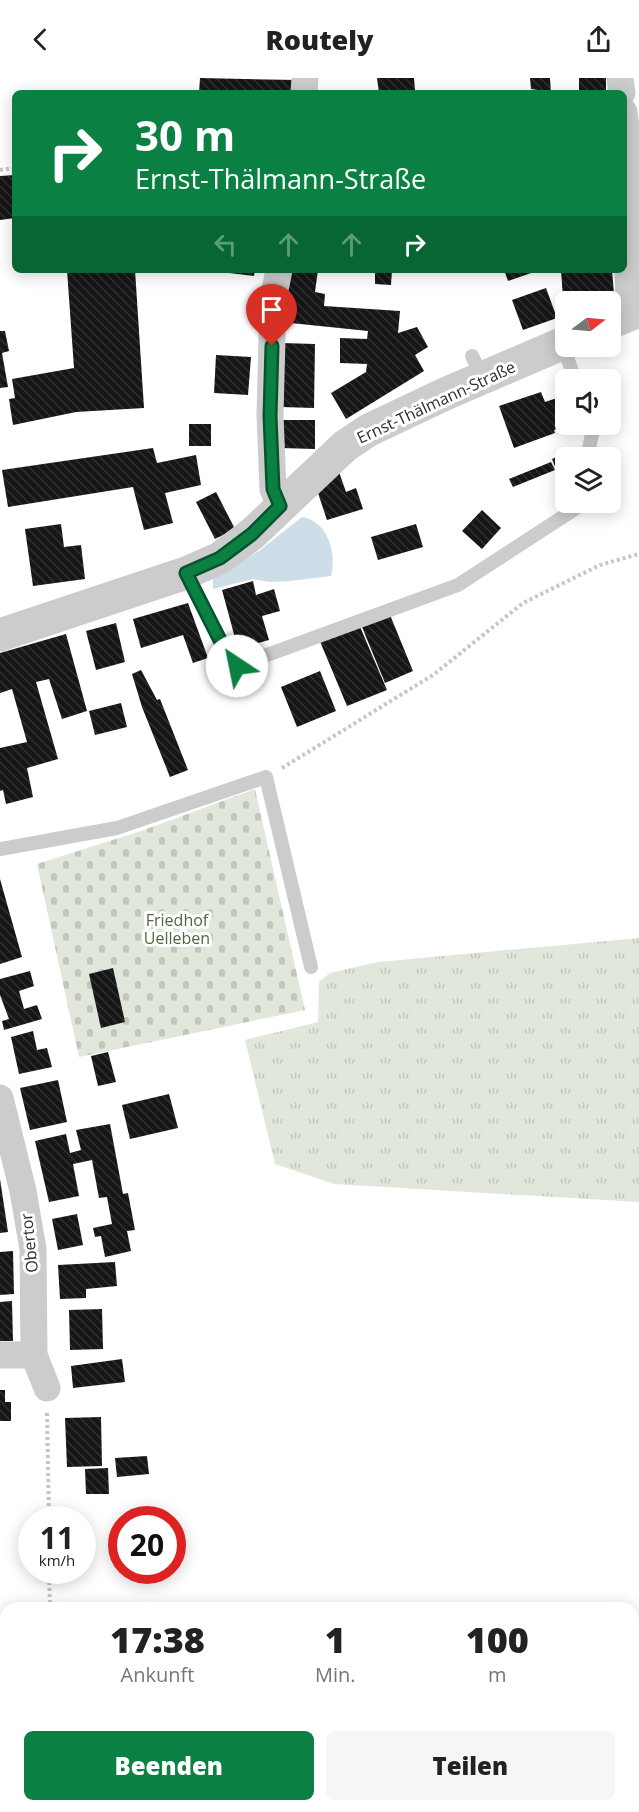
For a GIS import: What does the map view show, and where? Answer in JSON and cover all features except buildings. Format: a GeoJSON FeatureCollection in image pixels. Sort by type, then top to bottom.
{"type":"FeatureCollection","features":[{"type":"Feature","properties":{"kind":"street"},"geometry":{"type":"LineString","coordinates":[[627,241],[628,316]]}},
{"type":"Feature","properties":{"kind":"street"},"geometry":{"type":"LineString","coordinates":[[278,273],[273,300],[270,416],[273,489],[280,506]]}},
{"type":"Feature","properties":{"kind":"street","name":"Ernst-Thälmann-Straße"},"geometry":{"type":"LineString","coordinates":[[0,634],[186,573],[220,558],[252,534],[345,446],[369,430],[478,367],[555,346]]}},
{"type":"Feature","properties":{"kind":"street","name":"Obertor"},"geometry":{"type":"LineString","coordinates":[[0,1098],[23,1191],[33,1249],[34,1355],[47,1388]]}},
{"type":"Feature","properties":{"kind":"street"},"geometry":{"type":"LineString","coordinates":[[0,1355],[34,1355]]}},
{"type":"Feature","properties":{"kind":"lane"},"geometry":{"type":"LineString","coordinates":[[186,573],[224,648],[237,666],[458,585],[569,513]]}},
{"type":"Feature","properties":{"kind":"lane"},"geometry":{"type":"LineString","coordinates":[[0,849],[117,828],[266,777],[311,967]]}},
{"type":"Feature","properties":{"kind":"path"},"geometry":{"type":"LineString","coordinates":[[266,777],[433,675],[523,603],[600,565],[639,554]]}},
{"type":"Feature","properties":{"kind":"path"},"geometry":{"type":"LineString","coordinates":[[47,1388],[49,1506]]}},
{"type":"Feature","properties":{"kind":"path"},"geometry":{"type":"LineString","coordinates":[[49,1584],[50,1602]]}},
{"type":"Feature","properties":{"kind":"green space","name":"Friedhof Uelleben"},"geometry":{"type":"Polygon","coordinates":[[[255,789],[305,1010],[79,1057],[37,864],[141,831],[255,789]]]}},
{"type":"Feature","properties":{"kind":"green space"},"geometry":{"type":"Polygon","coordinates":[[[639,938],[639,1202],[334,1184],[275,1164],[245,1040],[318,1022],[319,982],[330,973],[378,962],[639,938]]]}},
{"type":"Feature","properties":{"kind":"shaded area"},"geometry":{"type":"Polygon","coordinates":[[[302,517],[318,525],[329,539],[333,558],[331,576],[269,582],[253,579],[213,589],[213,579],[259,551],[302,517]]]}},
{"type":"Feature","properties":{"kind":"route"},"geometry":{"type":"LineString","coordinates":[[237,666],[224,648],[186,573],[220,558],[252,534],[280,506],[273,489],[270,416],[272,346]]}}]}
